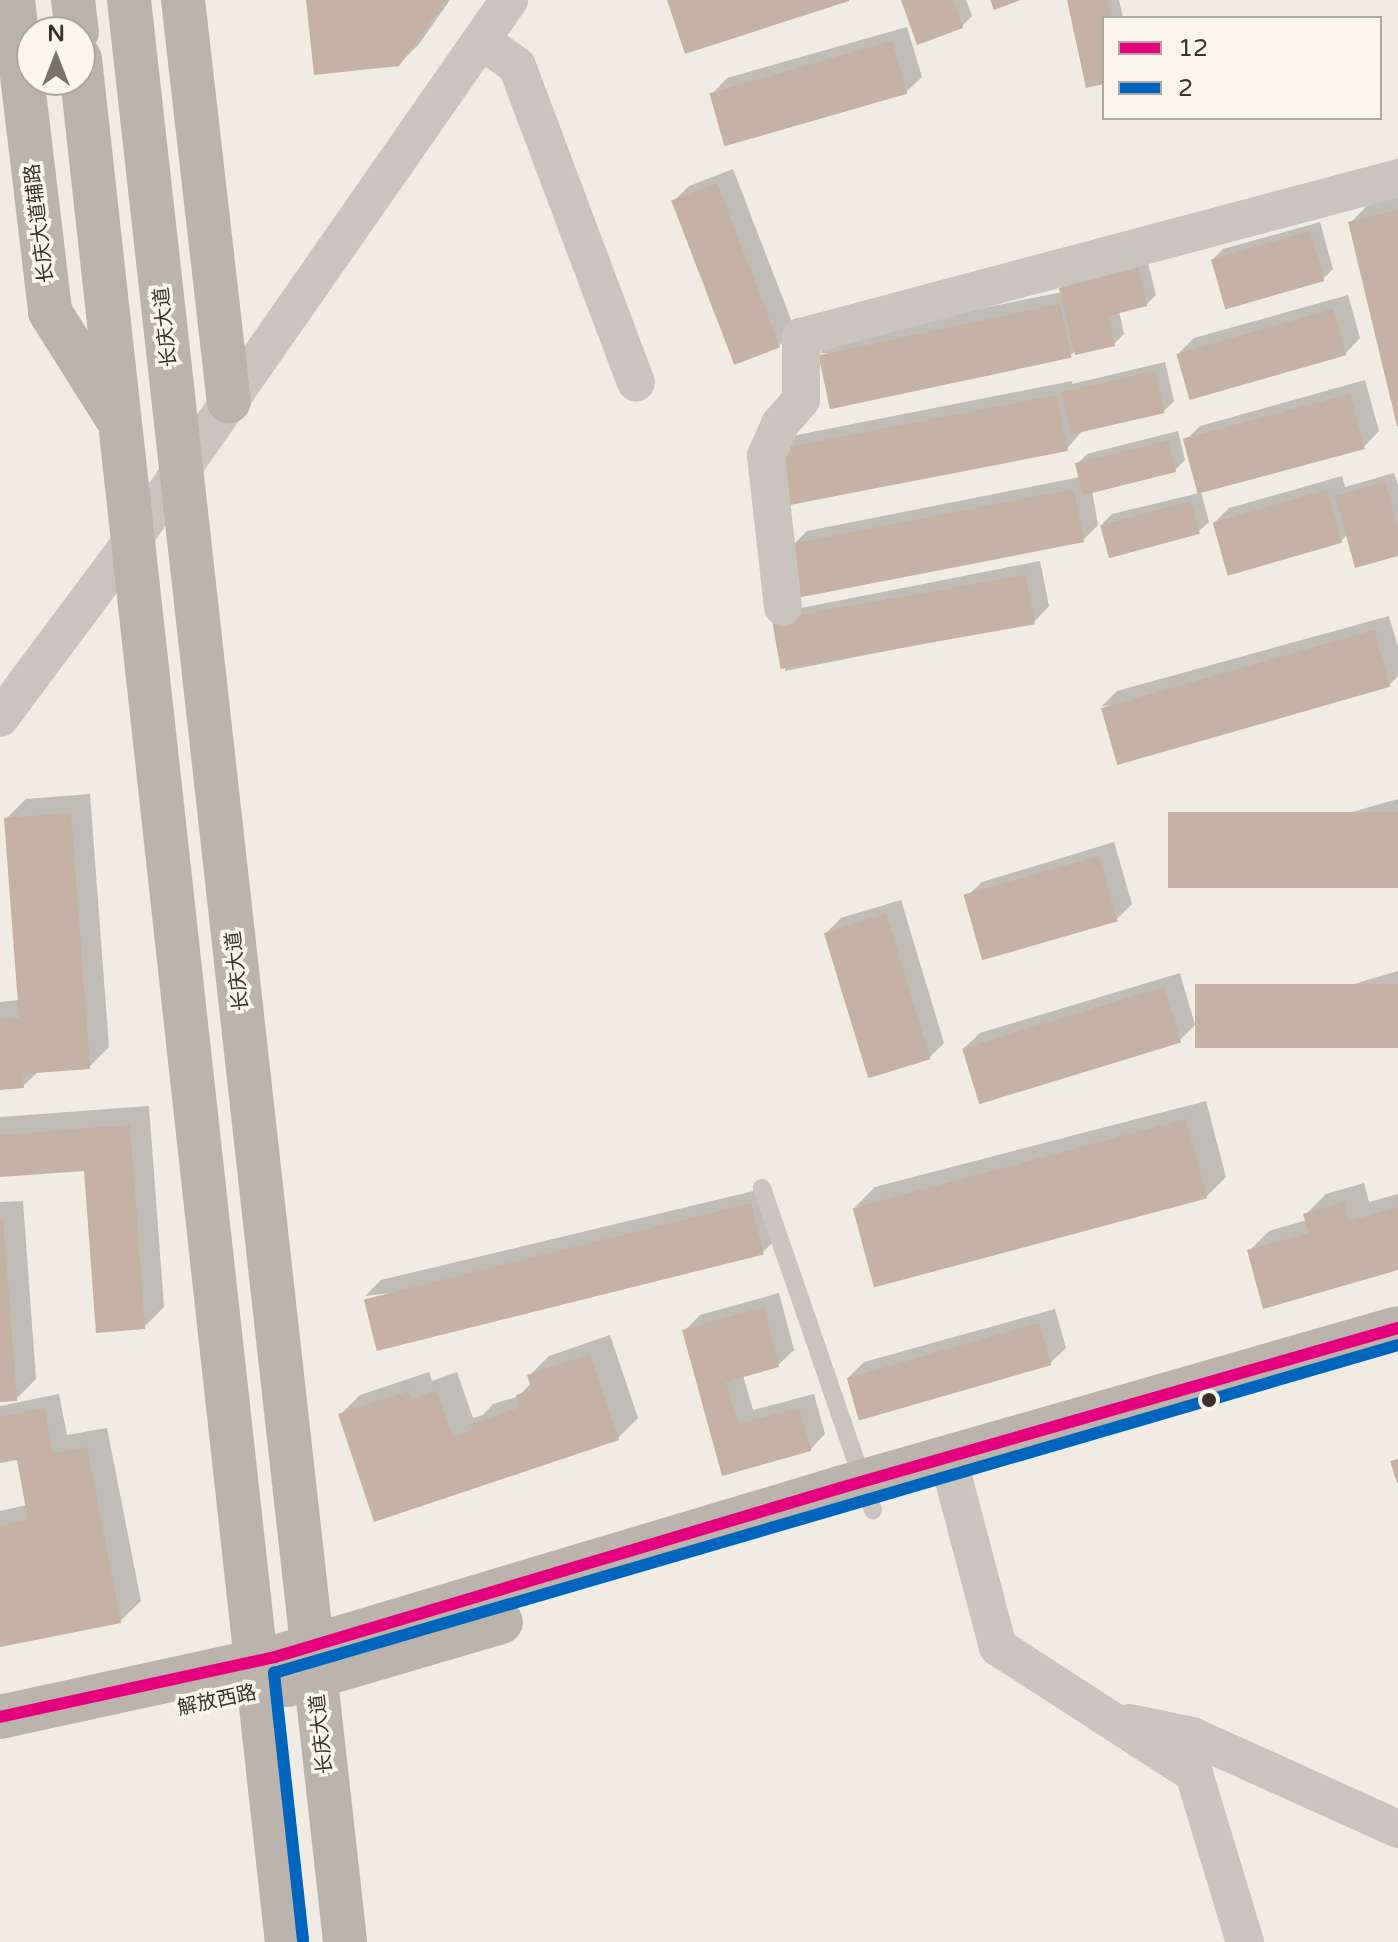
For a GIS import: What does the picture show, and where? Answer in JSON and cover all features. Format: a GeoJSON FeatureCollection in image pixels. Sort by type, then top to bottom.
{"type":"FeatureCollection","features":[{"type":"Feature","properties":{"kind":"main road","name":"长庆大道辅路"},"geometry":{"type":"LineString","coordinates":[[13,0],[50,312],[121,426]]}},
{"type":"Feature","properties":{"kind":"main road","name":"长庆大道"},"geometry":{"type":"LineString","coordinates":[[129,0],[345,1942]]}},
{"type":"Feature","properties":{"kind":"main road"},"geometry":{"type":"LineString","coordinates":[[183,0],[229,401]]}},
{"type":"Feature","properties":{"kind":"main road"},"geometry":{"type":"LineString","coordinates":[[84,96],[287,1942]]}},
{"type":"Feature","properties":{"kind":"main road","name":"解放西路"},"geometry":{"type":"LineString","coordinates":[[952,1472],[1398,1328]]}},
{"type":"Feature","properties":{"kind":"main road","name":"解放西路"},"geometry":{"type":"LineString","coordinates":[[0,1748],[314,1661],[952,1472],[1398,1360]]}},
{"type":"Feature","properties":{"kind":"main road","name":"解放西路"},"geometry":{"type":"LineString","coordinates":[[0,1717],[258,1676]]}},
{"type":"Feature","properties":{"kind":"street"},"geometry":{"type":"LineString","coordinates":[[0,718],[134,538],[509,0]]}},
{"type":"Feature","properties":{"kind":"street"},"geometry":{"type":"LineString","coordinates":[[481,40],[517,66],[636,382]]}},
{"type":"Feature","properties":{"kind":"street"},"geometry":{"type":"LineString","coordinates":[[783,607],[766,456],[780,424],[801,400],[801,337],[1398,178]]}},
{"type":"Feature","properties":{"kind":"street"},"geometry":{"type":"LineString","coordinates":[[952,1472],[998,1647],[1194,1774],[1245,1942]]}},
{"type":"Feature","properties":{"kind":"street"},"geometry":{"type":"LineString","coordinates":[[1104,1718],[1192,1736],[1398,1829]]}},
{"type":"Feature","properties":{"kind":"lane"},"geometry":{"type":"LineString","coordinates":[[762,1188],[868,1496]]}},
{"type":"Feature","properties":{"kind":"building"},"geometry":{"type":"Polygon","coordinates":[[[306,0],[446,0],[399,66],[314,75],[306,0]]]}},
{"type":"Feature","properties":{"kind":"building"},"geometry":{"type":"Polygon","coordinates":[[[667,0],[849,0],[849,1],[685,54],[667,0]]]}},
{"type":"Feature","properties":{"kind":"building"},"geometry":{"type":"Polygon","coordinates":[[[901,0],[953,0],[963,28],[917,45],[901,0]]]}},
{"type":"Feature","properties":{"kind":"building"},"geometry":{"type":"Polygon","coordinates":[[[990,0],[1021,0],[994,10],[990,0]]]}},
{"type":"Feature","properties":{"kind":"building"},"geometry":{"type":"Polygon","coordinates":[[[1067,0],[1107,0],[1111,16],[1102,16],[1102,84],[1086,88],[1067,0]]]}},
{"type":"Feature","properties":{"kind":"building"},"geometry":{"type":"Polygon","coordinates":[[[892,41],[907,94],[725,146],[709,93],[892,41]]]}},
{"type":"Feature","properties":{"kind":"building"},"geometry":{"type":"Polygon","coordinates":[[[717,183],[780,347],[734,365],[671,201],[717,183]]]}},
{"type":"Feature","properties":{"kind":"building"},"geometry":{"type":"Polygon","coordinates":[[[1398,210],[1398,426],[1397,426],[1348,222],[1398,210]]]}},
{"type":"Feature","properties":{"kind":"building"},"geometry":{"type":"Polygon","coordinates":[[[1310,231],[1324,281],[1225,309],[1211,259],[1310,231]]]}},
{"type":"Feature","properties":{"kind":"building"},"geometry":{"type":"Polygon","coordinates":[[[1138,268],[1147,306],[1108,316],[1115,346],[1075,355],[1059,288],[1138,268]]]}},
{"type":"Feature","properties":{"kind":"building"},"geometry":{"type":"Polygon","coordinates":[[[1060,304],[1071,358],[830,409],[818,355],[1060,304]]]}},
{"type":"Feature","properties":{"kind":"building"},"geometry":{"type":"Polygon","coordinates":[[[1333,309],[1346,355],[1190,400],[1176,354],[1333,309]]]}},
{"type":"Feature","properties":{"kind":"building"},"geometry":{"type":"Polygon","coordinates":[[[1155,371],[1165,413],[1071,434],[1061,393],[1155,371]]]}},
{"type":"Feature","properties":{"kind":"building"},"geometry":{"type":"Polygon","coordinates":[[[1350,394],[1365,449],[1198,494],[1183,439],[1350,394]]]}},
{"type":"Feature","properties":{"kind":"building"},"geometry":{"type":"Polygon","coordinates":[[[1057,395],[1068,451],[779,507],[768,451],[1057,395]]]}},
{"type":"Feature","properties":{"kind":"building"},"geometry":{"type":"Polygon","coordinates":[[[1168,440],[1176,472],[1083,495],[1075,463],[1168,440]]]}},
{"type":"Feature","properties":{"kind":"building"},"geometry":{"type":"Polygon","coordinates":[[[1385,482],[1398,529],[1398,556],[1355,568],[1335,496],[1385,482]]]}},
{"type":"Feature","properties":{"kind":"building"},"geometry":{"type":"Polygon","coordinates":[[[1074,489],[1084,542],[801,597],[790,544],[1074,489]]]}},
{"type":"Feature","properties":{"kind":"building"},"geometry":{"type":"Polygon","coordinates":[[[1327,490],[1342,543],[1228,576],[1213,523],[1327,490]]]}},
{"type":"Feature","properties":{"kind":"building"},"geometry":{"type":"Polygon","coordinates":[[[1191,501],[1200,534],[1109,558],[1100,525],[1191,501]]]}},
{"type":"Feature","properties":{"kind":"building"},"geometry":{"type":"Polygon","coordinates":[[[1026,575],[1035,624],[781,669],[772,620],[1026,575]]]}},
{"type":"Feature","properties":{"kind":"building"},"geometry":{"type":"Polygon","coordinates":[[[1374,630],[1390,687],[1117,765],[1101,708],[1374,630]]]}},
{"type":"Feature","properties":{"kind":"building"},"geometry":{"type":"Polygon","coordinates":[[[1168,812],[1398,812],[1398,888],[1168,888],[1168,812]]]}},
{"type":"Feature","properties":{"kind":"building"},"geometry":{"type":"Polygon","coordinates":[[[71,813],[90,1069],[23,1074],[24,1088],[0,1090],[0,1019],[19,1018],[4,818],[71,813]]]}},
{"type":"Feature","properties":{"kind":"building"},"geometry":{"type":"Polygon","coordinates":[[[1099,856],[1118,921],[982,960],[963,895],[1099,856]]]}},
{"type":"Feature","properties":{"kind":"building"},"geometry":{"type":"Polygon","coordinates":[[[886,914],[930,1059],[868,1078],[824,933],[886,914]]]}},
{"type":"Feature","properties":{"kind":"building"},"geometry":{"type":"Polygon","coordinates":[[[1195,984],[1398,984],[1398,1048],[1195,1048],[1195,984]]]}},
{"type":"Feature","properties":{"kind":"building"},"geometry":{"type":"Polygon","coordinates":[[[1164,987],[1181,1042],[979,1104],[962,1049],[1164,987]]]}},
{"type":"Feature","properties":{"kind":"building"},"geometry":{"type":"Polygon","coordinates":[[[1186,1119],[1207,1198],[874,1287],[853,1208],[1186,1119]]]}},
{"type":"Feature","properties":{"kind":"building"},"geometry":{"type":"Polygon","coordinates":[[[130,1125],[145,1329],[96,1333],[84,1171],[0,1177],[0,1135],[130,1125]]]}},
{"type":"Feature","properties":{"kind":"building"},"geometry":{"type":"Polygon","coordinates":[[[1344,1202],[1349,1221],[1398,1207],[1398,1270],[1263,1309],[1247,1250],[1309,1233],[1303,1214],[1344,1202]]]}},
{"type":"Feature","properties":{"kind":"building"},"geometry":{"type":"Polygon","coordinates":[[[751,1203],[764,1254],[377,1351],[364,1300],[751,1203]]]}},
{"type":"Feature","properties":{"kind":"building"},"geometry":{"type":"Polygon","coordinates":[[[0,1220],[3,1220],[17,1401],[0,1402],[0,1220]]]}},
{"type":"Feature","properties":{"kind":"building"},"geometry":{"type":"Polygon","coordinates":[[[764,1307],[779,1367],[726,1382],[738,1424],[799,1408],[811,1451],[722,1476],[682,1330],[764,1307]]]}},
{"type":"Feature","properties":{"kind":"building"},"geometry":{"type":"Polygon","coordinates":[[[1039,1323],[1051,1365],[859,1420],[847,1378],[1039,1323]]]}},
{"type":"Feature","properties":{"kind":"building"},"geometry":{"type":"Polygon","coordinates":[[[590,1354],[619,1440],[374,1522],[338,1414],[409,1391],[412,1399],[437,1391],[453,1437],[473,1430],[471,1424],[520,1407],[516,1395],[532,1390],[527,1375],[590,1354]]]}},
{"type":"Feature","properties":{"kind":"building"},"geometry":{"type":"Polygon","coordinates":[[[44,1408],[53,1453],[87,1447],[121,1623],[0,1647],[0,1526],[28,1520],[17,1460],[0,1463],[0,1417],[44,1408]]]}},
{"type":"Feature","properties":{"kind":"building"},"geometry":{"type":"Polygon","coordinates":[[[1398,1459],[1398,1483],[1397,1483],[1390,1461],[1398,1459]]]}},
{"type":"Feature","properties":{"kind":"transit line","name":"12"},"geometry":{"type":"LineString","coordinates":[[0,1717],[275,1657],[840,1488],[1398,1328]]}},
{"type":"Feature","properties":{"kind":"transit line","name":"2"},"geometry":{"type":"LineString","coordinates":[[303,1940],[274,1673],[1398,1345]]}}]}
